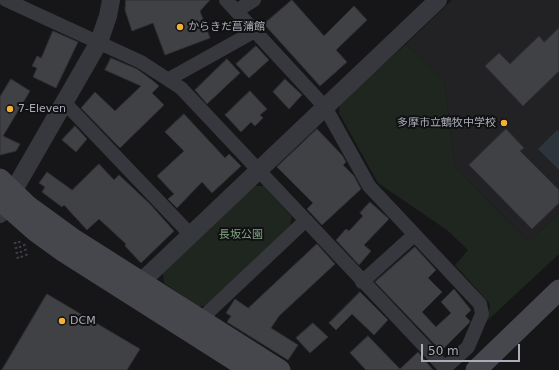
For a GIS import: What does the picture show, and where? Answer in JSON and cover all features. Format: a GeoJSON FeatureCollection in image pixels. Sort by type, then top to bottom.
{"type":"FeatureCollection","features":[{"type":"Feature","properties":{"kind":"main road"},"geometry":{"type":"LineString","coordinates":[[4,198],[40,215],[72,238],[280,370]]}},
{"type":"Feature","properties":{"kind":"main road"},"geometry":{"type":"LineString","coordinates":[[4,198],[35,232],[250,370]]}},
{"type":"Feature","properties":{"kind":"main road"},"geometry":{"type":"LineString","coordinates":[[476,370],[559,290]]}},
{"type":"Feature","properties":{"kind":"street"},"geometry":{"type":"LineString","coordinates":[[6,0],[141,62],[169,79],[180,88],[445,368],[468,347],[482,314],[480,304],[369,186],[324,107],[226,0]]}},
{"type":"Feature","properties":{"kind":"street"},"geometry":{"type":"LineString","coordinates":[[4,198],[65,104],[99,42],[108,16],[111,0]]}},
{"type":"Feature","properties":{"kind":"street"},"geometry":{"type":"LineString","coordinates":[[236,11],[254,0]]}},
{"type":"Feature","properties":{"kind":"street"},"geometry":{"type":"LineString","coordinates":[[141,282],[258,169],[438,0]]}},
{"type":"Feature","properties":{"kind":"street"},"geometry":{"type":"LineString","coordinates":[[169,79],[255,31]]}},
{"type":"Feature","properties":{"kind":"street"},"geometry":{"type":"LineString","coordinates":[[65,104],[190,234]]}},
{"type":"Feature","properties":{"kind":"street"},"geometry":{"type":"LineString","coordinates":[[200,320],[305,221]]}},
{"type":"Feature","properties":{"kind":"street"},"geometry":{"type":"LineString","coordinates":[[362,282],[414,235]]}},
{"type":"Feature","properties":{"kind":"path"},"geometry":{"type":"LineString","coordinates":[[23,240],[26,257]]}},
{"type":"Feature","properties":{"kind":"path"},"geometry":{"type":"LineString","coordinates":[[19,241],[22,258]]}},
{"type":"Feature","properties":{"kind":"path"},"geometry":{"type":"LineString","coordinates":[[15,242],[18,259]]}},
{"type":"Feature","properties":{"kind":"shaded area","name":"多摩市立鶴牧中学校"},"geometry":{"type":"Polygon","coordinates":[[[452,0],[559,0],[559,213],[528,242],[455,166],[444,80],[406,44],[452,0]]]}},
{"type":"Feature","properties":{"kind":"shaded area"},"geometry":{"type":"Polygon","coordinates":[[[557,130],[559,132],[559,170],[538,149],[557,130]]]}},
{"type":"Feature","properties":{"kind":"green space"},"geometry":{"type":"Polygon","coordinates":[[[406,44],[444,80],[455,166],[528,242],[559,213],[559,254],[487,321],[490,304],[455,265],[468,250],[447,230],[378,183],[339,113],[340,103],[406,44]]]}},
{"type":"Feature","properties":{"kind":"green space","name":"長坂公園"},"geometry":{"type":"Polygon","coordinates":[[[253,186],[264,186],[292,217],[290,226],[207,305],[199,307],[164,283],[163,273],[253,186]]]}},
{"type":"Feature","properties":{"kind":"building","name":"からきだ菖蒲館"},"geometry":{"type":"Polygon","coordinates":[[[126,0],[210,0],[200,11],[210,38],[165,55],[153,23],[132,31],[125,10],[126,0]]]}},
{"type":"Feature","properties":{"kind":"building"},"geometry":{"type":"Polygon","coordinates":[[[292,0],[324,36],[354,6],[367,20],[336,50],[347,62],[320,86],[264,24],[292,0]]]}},
{"type":"Feature","properties":{"kind":"building"},"geometry":{"type":"Polygon","coordinates":[[[559,28],[559,71],[523,106],[485,66],[499,53],[510,64],[539,36],[544,42],[559,28]]]}},
{"type":"Feature","properties":{"kind":"building"},"geometry":{"type":"Polygon","coordinates":[[[53,31],[78,42],[56,88],[33,77],[37,68],[32,66],[37,56],[41,58],[53,31]]]}},
{"type":"Feature","properties":{"kind":"building"},"geometry":{"type":"Polygon","coordinates":[[[256,46],[269,60],[249,78],[236,64],[256,46]]]}},
{"type":"Feature","properties":{"kind":"building"},"geometry":{"type":"Polygon","coordinates":[[[111,58],[137,69],[159,86],[152,93],[164,105],[120,148],[81,108],[95,92],[115,111],[141,86],[105,70],[111,58]]]}},
{"type":"Feature","properties":{"kind":"building"},"geometry":{"type":"Polygon","coordinates":[[[227,59],[240,73],[207,104],[195,90],[227,59]]]}},
{"type":"Feature","properties":{"kind":"building","name":"7-Eleven"},"geometry":{"type":"Polygon","coordinates":[[[11,79],[30,91],[3,136],[20,144],[16,151],[0,155],[0,97],[11,79]]]}},
{"type":"Feature","properties":{"kind":"building"},"geometry":{"type":"Polygon","coordinates":[[[285,79],[302,95],[289,109],[273,92],[285,79]]]}},
{"type":"Feature","properties":{"kind":"building"},"geometry":{"type":"Polygon","coordinates":[[[250,91],[267,109],[260,115],[263,118],[255,126],[251,122],[241,132],[225,115],[250,91]]]}},
{"type":"Feature","properties":{"kind":"building"},"geometry":{"type":"Polygon","coordinates":[[[184,114],[225,158],[229,154],[241,166],[212,193],[202,182],[177,208],[168,199],[174,194],[157,176],[184,151],[165,132],[184,114]]]}},
{"type":"Feature","properties":{"kind":"building"},"geometry":{"type":"Polygon","coordinates":[[[75,126],[87,139],[76,152],[62,140],[75,126]]]}},
{"type":"Feature","properties":{"kind":"building"},"geometry":{"type":"Polygon","coordinates":[[[317,129],[342,155],[346,162],[343,165],[354,176],[361,189],[322,225],[307,209],[313,203],[277,167],[317,129]]]}},
{"type":"Feature","properties":{"kind":"building"},"geometry":{"type":"Polygon","coordinates":[[[506,129],[524,148],[520,151],[559,190],[559,203],[532,229],[469,165],[506,129]]]}},
{"type":"Feature","properties":{"kind":"building"},"geometry":{"type":"Polygon","coordinates":[[[99,164],[114,180],[119,175],[150,204],[174,231],[141,263],[125,246],[126,244],[99,219],[87,230],[64,205],[62,207],[42,192],[45,187],[39,183],[47,172],[72,190],[99,164]]]}},
{"type":"Feature","properties":{"kind":"building"},"geometry":{"type":"Polygon","coordinates":[[[370,202],[389,219],[364,245],[371,251],[359,265],[336,240],[346,229],[349,231],[363,216],[360,213],[370,202]]]}},
{"type":"Feature","properties":{"kind":"building"},"geometry":{"type":"Polygon","coordinates":[[[317,244],[335,264],[279,316],[271,328],[298,345],[288,360],[227,322],[231,316],[226,313],[235,299],[248,308],[317,244]]]}},
{"type":"Feature","properties":{"kind":"building"},"geometry":{"type":"Polygon","coordinates":[[[415,247],[436,270],[428,278],[442,292],[422,312],[436,327],[451,313],[441,302],[454,289],[471,310],[465,316],[470,321],[469,323],[441,351],[375,282],[415,247]]]}},
{"type":"Feature","properties":{"kind":"building"},"geometry":{"type":"Polygon","coordinates":[[[360,292],[388,320],[374,335],[352,314],[336,330],[329,323],[360,292]]]}},
{"type":"Feature","properties":{"kind":"building","name":"DCM"},"geometry":{"type":"Polygon","coordinates":[[[47,294],[140,349],[127,370],[2,370],[47,294]]]}},
{"type":"Feature","properties":{"kind":"building"},"geometry":{"type":"Polygon","coordinates":[[[313,323],[328,337],[310,353],[296,338],[313,323]]]}},
{"type":"Feature","properties":{"kind":"building"},"geometry":{"type":"Polygon","coordinates":[[[368,336],[400,369],[418,352],[433,370],[366,370],[350,353],[368,336]]]}},
{"type":"Feature","properties":{"kind":"place","name":"からきだ菖蒲館"},"geometry":{"type":"Point","coordinates":[180,27]}},
{"type":"Feature","properties":{"kind":"place","name":"7-Eleven"},"geometry":{"type":"Point","coordinates":[10,109]}},
{"type":"Feature","properties":{"kind":"place","name":"多摩市立鶴牧中学校"},"geometry":{"type":"Point","coordinates":[504,123]}},
{"type":"Feature","properties":{"kind":"place","name":"DCM"},"geometry":{"type":"Point","coordinates":[62,321]}}]}
